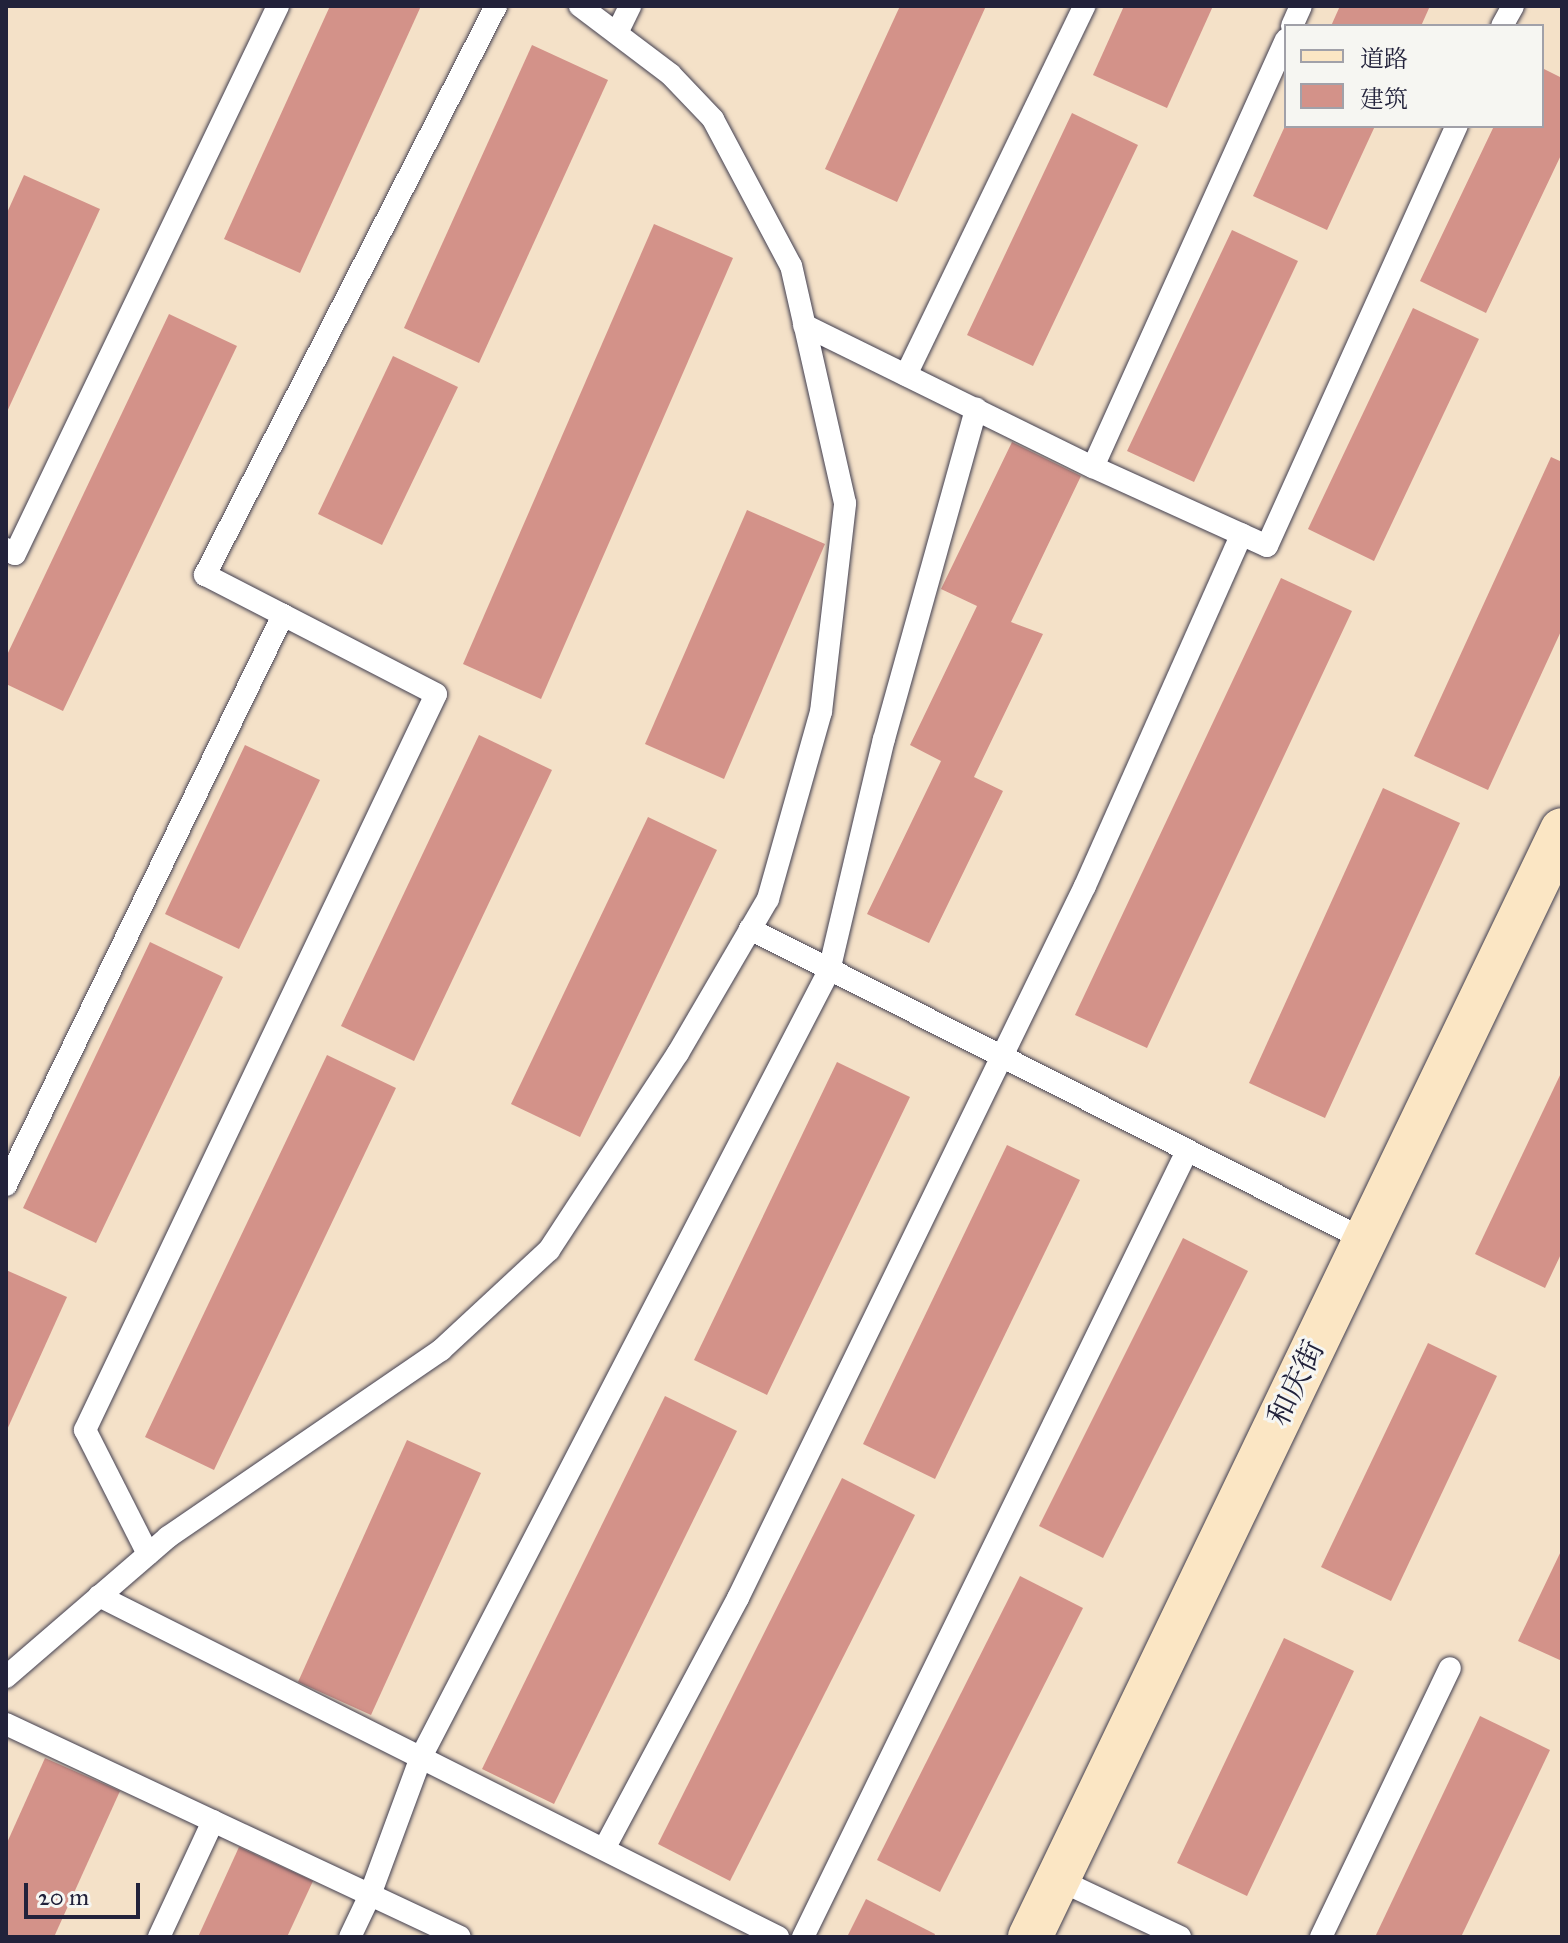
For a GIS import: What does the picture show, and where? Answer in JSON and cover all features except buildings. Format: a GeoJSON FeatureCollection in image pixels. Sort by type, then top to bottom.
{"type":"FeatureCollection","features":[{"type":"Feature","properties":{"kind":"street","name":"和庆街"},"geometry":{"type":"LineString","coordinates":[[1030,1937],[1562,830]]}},
{"type":"Feature","properties":{"kind":"lane"},"geometry":{"type":"LineString","coordinates":[[6,549],[15,554],[278,6]]}},
{"type":"Feature","properties":{"kind":"lane"},"geometry":{"type":"LineString","coordinates":[[148,1554],[85,1430],[436,694],[205,575],[496,6]]}},
{"type":"Feature","properties":{"kind":"lane"},"geometry":{"type":"LineString","coordinates":[[6,1677],[148,1554],[441,1350],[549,1250],[678,1053],[768,899],[821,712],[845,503],[791,266],[713,119],[670,74],[580,6]]}},
{"type":"Feature","properties":{"kind":"lane"},"geometry":{"type":"LineString","coordinates":[[617,33],[630,6]]}},
{"type":"Feature","properties":{"kind":"lane"},"geometry":{"type":"LineString","coordinates":[[906,375],[1084,6]]}},
{"type":"Feature","properties":{"kind":"lane"},"geometry":{"type":"LineString","coordinates":[[1503,24],[1513,6]]}},
{"type":"Feature","properties":{"kind":"lane"},"geometry":{"type":"LineString","coordinates":[[1093,467],[1284,44]]}},
{"type":"Feature","properties":{"kind":"lane"},"geometry":{"type":"LineString","coordinates":[[804,325],[1093,467],[1267,546],[1456,128]]}},
{"type":"Feature","properties":{"kind":"lane"},"geometry":{"type":"LineString","coordinates":[[350,1937],[370,1895],[421,1757],[829,971],[884,739],[976,409]]}},
{"type":"Feature","properties":{"kind":"lane"},"geometry":{"type":"LineString","coordinates":[[604,1849],[738,1598],[1085,886],[1242,534]]}},
{"type":"Feature","properties":{"kind":"lane"},"geometry":{"type":"LineString","coordinates":[[6,1185],[283,615]]}},
{"type":"Feature","properties":{"kind":"lane"},"geometry":{"type":"LineString","coordinates":[[750,929],[1365,1240]]}},
{"type":"Feature","properties":{"kind":"lane"},"geometry":{"type":"LineString","coordinates":[[803,1937],[1187,1151]]}},
{"type":"Feature","properties":{"kind":"lane"},"geometry":{"type":"LineString","coordinates":[[99,1596],[778,1937]]}},
{"type":"Feature","properties":{"kind":"lane"},"geometry":{"type":"LineString","coordinates":[[1321,1937],[1450,1668]]}},
{"type":"Feature","properties":{"kind":"lane"},"geometry":{"type":"LineString","coordinates":[[6,1724],[460,1937]]}},
{"type":"Feature","properties":{"kind":"lane"},"geometry":{"type":"LineString","coordinates":[[159,1937],[213,1821]]}},
{"type":"Feature","properties":{"kind":"lane"},"geometry":{"type":"LineString","coordinates":[[1057,1879],[1180,1937]]}}]}
